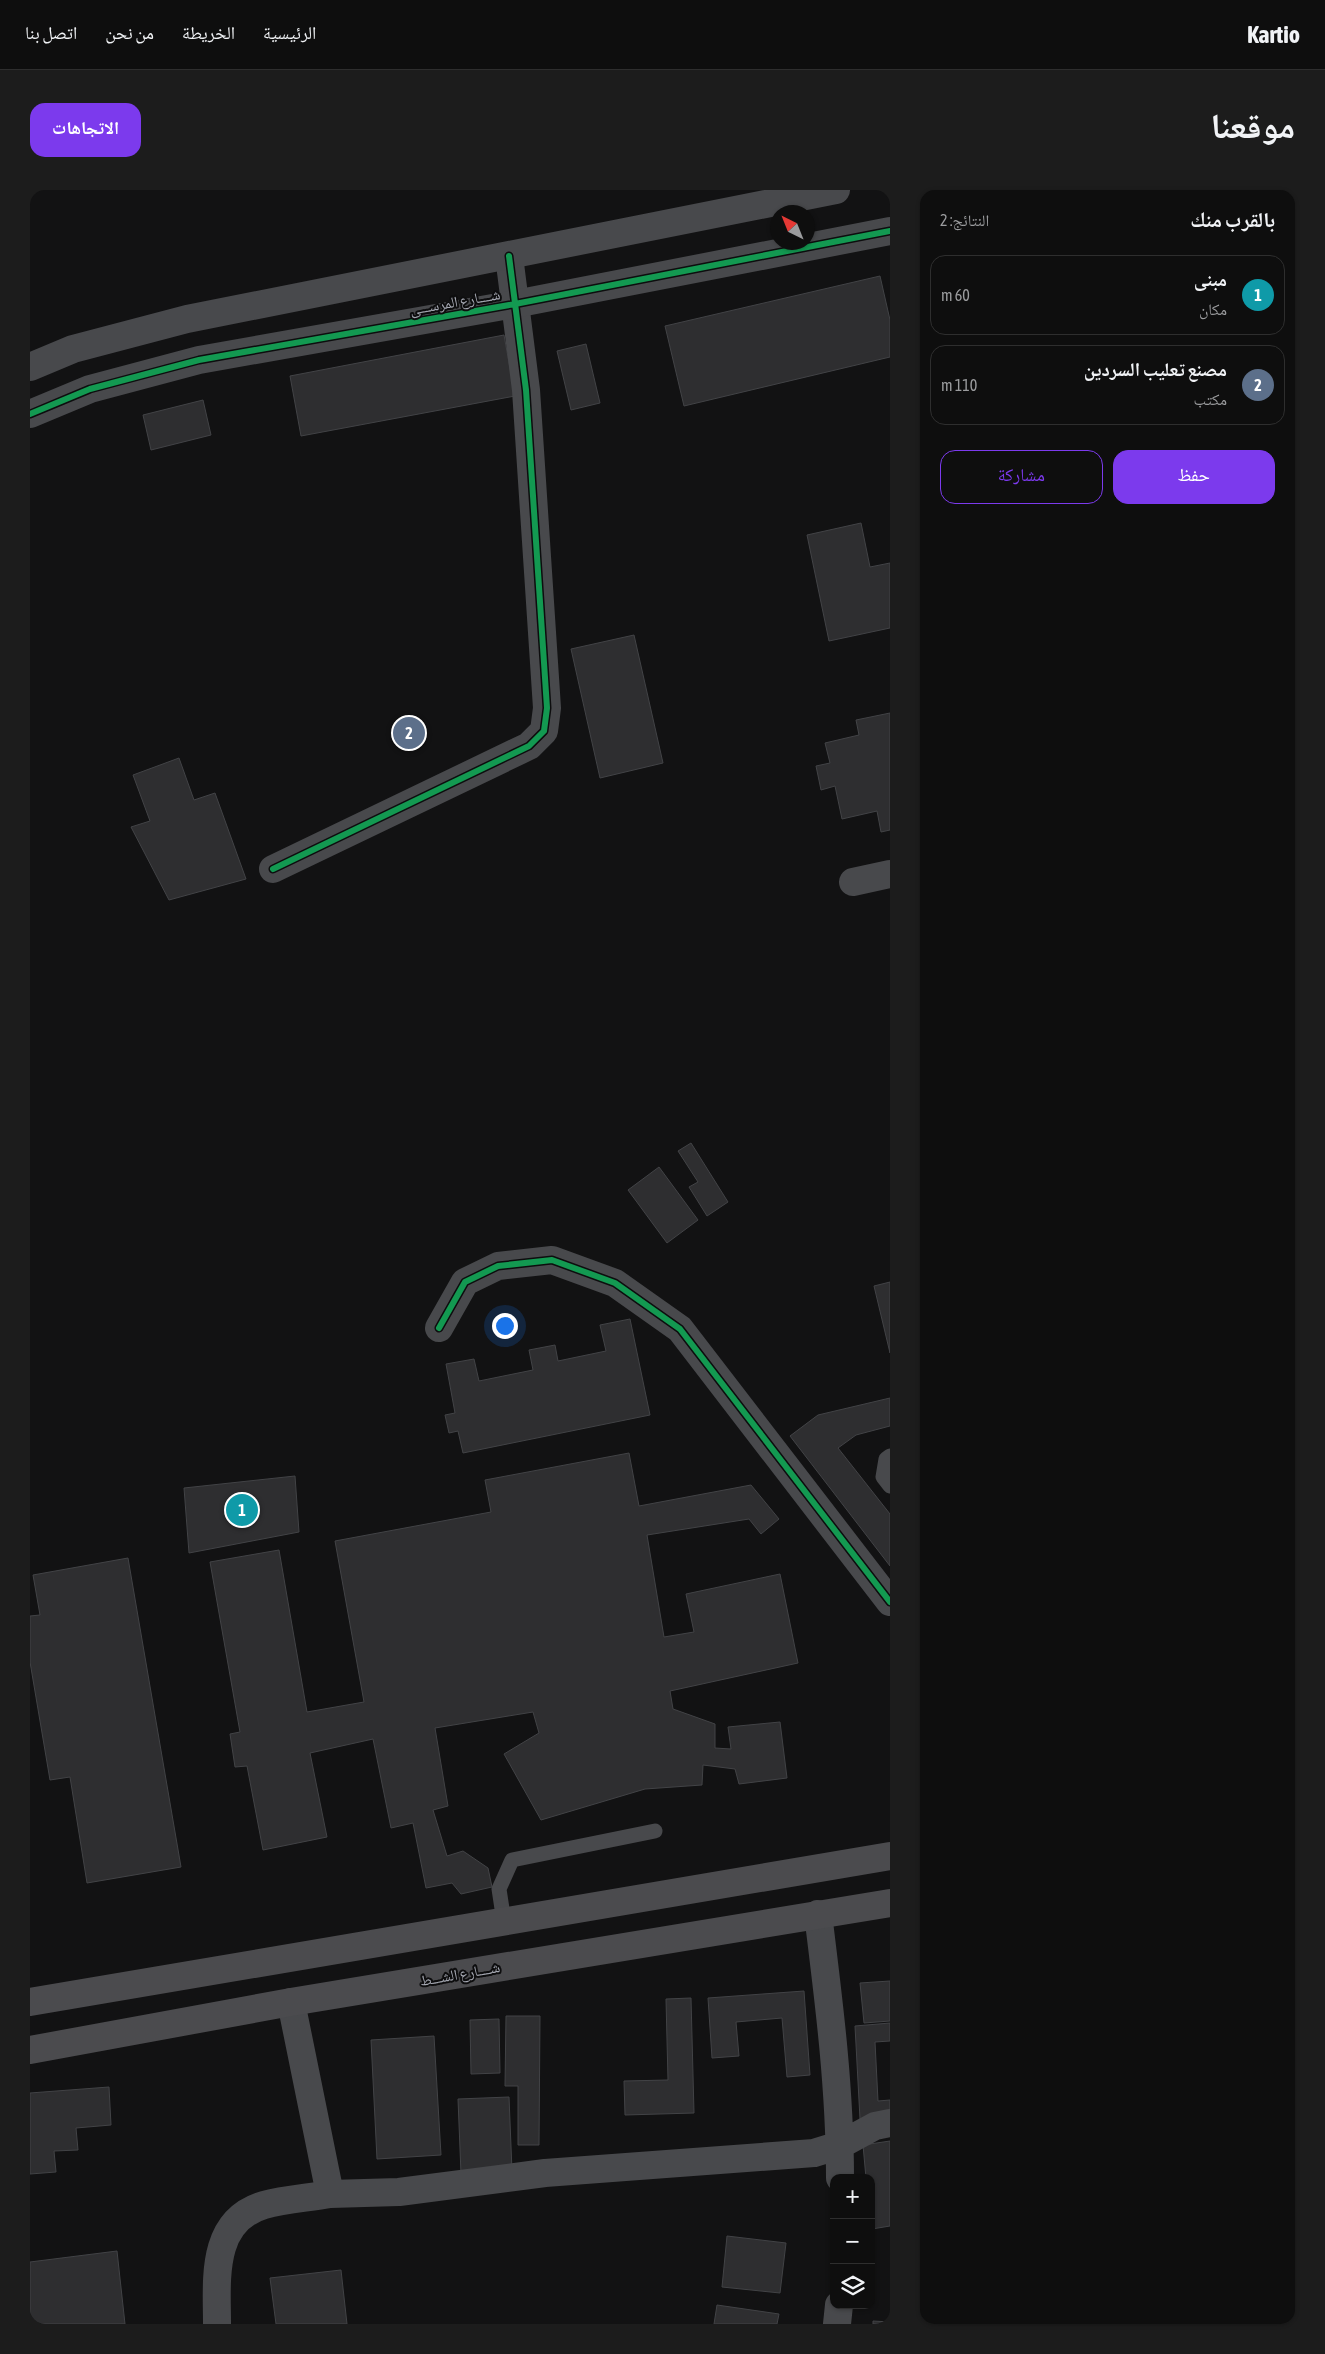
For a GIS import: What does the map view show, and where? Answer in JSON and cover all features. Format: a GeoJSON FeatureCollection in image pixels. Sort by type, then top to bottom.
{"type":"FeatureCollection","features":[{"type":"Feature","properties":{"kind":"main road"},"geometry":{"type":"LineString","coordinates":[[30,2002],[890,1856]]}},
{"type":"Feature","properties":{"kind":"main road","name":"شــــارع الشـــط"},"geometry":{"type":"LineString","coordinates":[[30,2050],[291,2002],[890,1903]]}},
{"type":"Feature","properties":{"kind":"street"},"geometry":{"type":"LineString","coordinates":[[30,367],[73,349],[187,319],[836,190]]}},
{"type":"Feature","properties":{"kind":"street","name":"شــــارع المرســـى"},"geometry":{"type":"LineString","coordinates":[[30,414],[90,389],[199,360],[515,304],[890,231]]}},
{"type":"Feature","properties":{"kind":"street"},"geometry":{"type":"LineString","coordinates":[[273,869],[529,746],[544,731],[547,708],[526,400],[509,256]]}},
{"type":"Feature","properties":{"kind":"street"},"geometry":{"type":"LineString","coordinates":[[853,882],[890,874]]}},
{"type":"Feature","properties":{"kind":"street"},"geometry":{"type":"LineString","coordinates":[[439,1328],[465,1282],[498,1266],[552,1260],[615,1283],[680,1329],[890,1602]]}},
{"type":"Feature","properties":{"kind":"street"},"geometry":{"type":"LineString","coordinates":[[818,1914],[834,2040],[840,2174]]}},
{"type":"Feature","properties":{"kind":"street"},"geometry":{"type":"LineString","coordinates":[[291,2002],[330,2194]]}},
{"type":"Feature","properties":{"kind":"street"},"geometry":{"type":"LineString","coordinates":[[218,2324],[217,2264],[225,2236],[242,2216],[263,2205],[330,2194],[400,2192],[545,2173],[814,2153],[840,2145],[875,2126],[890,2123]]}},
{"type":"Feature","properties":{"kind":"street"},"geometry":{"type":"LineString","coordinates":[[837,2324],[839,2309]]}},
{"type":"Feature","properties":{"kind":"lane"},"geometry":{"type":"LineString","coordinates":[[890,1456],[886,1460],[883,1477],[890,1486]]}},
{"type":"Feature","properties":{"kind":"lane"},"geometry":{"type":"LineString","coordinates":[[504,1922],[499,1889],[512,1860],[655,1831]]}},
{"type":"Feature","properties":{"kind":"building"},"geometry":{"type":"Polygon","coordinates":[[[880,276],[890,320],[890,357],[684,406],[665,326],[880,276]]]}},
{"type":"Feature","properties":{"kind":"building"},"geometry":{"type":"Polygon","coordinates":[[[504,335],[515,396],[301,436],[290,376],[504,335]]]}},
{"type":"Feature","properties":{"kind":"building"},"geometry":{"type":"Polygon","coordinates":[[[586,344],[600,403],[571,410],[557,351],[586,344]]]}},
{"type":"Feature","properties":{"kind":"building"},"geometry":{"type":"Polygon","coordinates":[[[203,400],[211,435],[151,450],[143,415],[203,400]]]}},
{"type":"Feature","properties":{"kind":"building"},"geometry":{"type":"Polygon","coordinates":[[[861,523],[870,567],[890,563],[890,628],[829,641],[807,535],[861,523]]]}},
{"type":"Feature","properties":{"kind":"building"},"geometry":{"type":"Polygon","coordinates":[[[634,635],[663,763],[600,778],[571,649],[634,635]]]}},
{"type":"Feature","properties":{"kind":"building"},"geometry":{"type":"Polygon","coordinates":[[[890,713],[890,830],[881,832],[877,811],[842,819],[835,786],[821,790],[816,766],[830,763],[825,743],[859,735],[856,720],[890,713]]]}},
{"type":"Feature","properties":{"kind":"building"},"geometry":{"type":"Polygon","coordinates":[[[179,758],[194,800],[215,793],[246,879],[169,900],[131,827],[150,821],[133,775],[179,758]]]}},
{"type":"Feature","properties":{"kind":"building"},"geometry":{"type":"Polygon","coordinates":[[[691,1143],[728,1202],[707,1216],[689,1187],[698,1182],[678,1151],[691,1143]]]}},
{"type":"Feature","properties":{"kind":"building"},"geometry":{"type":"Polygon","coordinates":[[[659,1167],[698,1220],[667,1243],[628,1190],[659,1167]]]}},
{"type":"Feature","properties":{"kind":"building"},"geometry":{"type":"Polygon","coordinates":[[[890,1282],[890,1353],[874,1286],[890,1282]]]}},
{"type":"Feature","properties":{"kind":"building"},"geometry":{"type":"Polygon","coordinates":[[[630,1319],[650,1415],[463,1453],[458,1431],[449,1433],[445,1415],[455,1413],[446,1364],[474,1359],[479,1381],[533,1370],[529,1350],[555,1345],[558,1361],[606,1351],[600,1325],[630,1319]]]}},
{"type":"Feature","properties":{"kind":"building"},"geometry":{"type":"Polygon","coordinates":[[[890,1398],[890,1426],[856,1435],[838,1448],[890,1514],[890,1566],[790,1436],[818,1415],[890,1398]]]}},
{"type":"Feature","properties":{"kind":"building"},"geometry":{"type":"Polygon","coordinates":[[[629,1453],[639,1506],[751,1485],[779,1519],[761,1534],[749,1519],[647,1535],[664,1637],[694,1632],[686,1594],[780,1574],[798,1663],[670,1691],[673,1709],[715,1724],[715,1748],[731,1749],[728,1727],[780,1722],[787,1778],[739,1784],[735,1769],[703,1765],[702,1785],[645,1789],[541,1820],[504,1754],[539,1733],[533,1712],[435,1728],[448,1806],[433,1810],[447,1856],[463,1851],[488,1868],[492,1887],[461,1894],[452,1883],[426,1888],[413,1823],[391,1828],[373,1739],[310,1753],[327,1837],[263,1850],[247,1766],[235,1767],[230,1734],[240,1732],[210,1562],[279,1550],[307,1712],[364,1702],[335,1541],[491,1512],[485,1480],[629,1453]]]}},
{"type":"Feature","properties":{"kind":"building"},"geometry":{"type":"Polygon","coordinates":[[[295,1476],[299,1532],[189,1553],[184,1488],[295,1476]]]}},
{"type":"Feature","properties":{"kind":"building"},"geometry":{"type":"Polygon","coordinates":[[[128,1558],[181,1867],[87,1883],[70,1777],[50,1780],[30,1662],[30,1616],[40,1615],[33,1575],[128,1558]]]}},
{"type":"Feature","properties":{"kind":"building"},"geometry":{"type":"Polygon","coordinates":[[[890,1981],[890,2021],[864,2023],[860,1983],[890,1981]]]}},
{"type":"Feature","properties":{"kind":"building"},"geometry":{"type":"Polygon","coordinates":[[[804,1991],[810,2075],[787,2077],[782,2018],[736,2022],[739,2056],[712,2058],[708,1998],[804,1991]]]}},
{"type":"Feature","properties":{"kind":"building"},"geometry":{"type":"Polygon","coordinates":[[[691,1998],[694,2113],[625,2115],[624,2081],[668,2080],[666,1999],[691,1998]]]}},
{"type":"Feature","properties":{"kind":"building"},"geometry":{"type":"Polygon","coordinates":[[[506,2016],[540,2016],[539,2145],[518,2145],[518,2086],[505,2086],[506,2016]]]}},
{"type":"Feature","properties":{"kind":"building"},"geometry":{"type":"Polygon","coordinates":[[[499,2019],[500,2073],[471,2074],[470,2020],[499,2019]]]}},
{"type":"Feature","properties":{"kind":"building"},"geometry":{"type":"Polygon","coordinates":[[[890,2023],[890,2041],[875,2042],[878,2101],[890,2100],[890,2117],[860,2119],[855,2026],[890,2023]]]}},
{"type":"Feature","properties":{"kind":"building"},"geometry":{"type":"Polygon","coordinates":[[[434,2036],[441,2155],[377,2159],[371,2040],[434,2036]]]}},
{"type":"Feature","properties":{"kind":"building"},"geometry":{"type":"Polygon","coordinates":[[[109,2087],[111,2125],[76,2128],[78,2150],[54,2151],[56,2172],[30,2174],[30,2093],[109,2087]]]}},
{"type":"Feature","properties":{"kind":"building"},"geometry":{"type":"Polygon","coordinates":[[[509,2097],[512,2171],[461,2174],[458,2099],[509,2097]]]}},
{"type":"Feature","properties":{"kind":"building"},"geometry":{"type":"Polygon","coordinates":[[[890,2141],[890,2226],[875,2228],[875,2174],[866,2174],[863,2145],[890,2141]]]}},
{"type":"Feature","properties":{"kind":"building"},"geometry":{"type":"Polygon","coordinates":[[[727,2236],[786,2243],[780,2293],[722,2287],[727,2236]]]}},
{"type":"Feature","properties":{"kind":"building"},"geometry":{"type":"Polygon","coordinates":[[[117,2251],[125,2324],[30,2324],[30,2262],[117,2251]]]}},
{"type":"Feature","properties":{"kind":"building"},"geometry":{"type":"Polygon","coordinates":[[[341,2270],[347,2324],[276,2324],[270,2278],[341,2270]]]}},
{"type":"Feature","properties":{"kind":"building"},"geometry":{"type":"Polygon","coordinates":[[[717,2305],[779,2314],[777,2324],[714,2324],[717,2305]]]}},
{"type":"Feature","properties":{"kind":"building"},"geometry":{"type":"Polygon","coordinates":[[[873,2321],[890,2322],[890,2324],[873,2324],[873,2321]]]}},
{"type":"Feature","properties":{"kind":"cycle path"},"geometry":{"type":"LineString","coordinates":[[30,414],[90,389],[199,360],[515,304],[890,231]]}},
{"type":"Feature","properties":{"kind":"cycle path"},"geometry":{"type":"LineString","coordinates":[[273,869],[529,746],[544,731],[547,708],[526,390],[509,256]]}},
{"type":"Feature","properties":{"kind":"cycle path"},"geometry":{"type":"LineString","coordinates":[[439,1328],[465,1282],[498,1266],[552,1260],[615,1283],[680,1329],[890,1602]]}},
{"type":"Feature","properties":{"kind":"place","name":"مصنع تعليب السردين"},"geometry":{"type":"Point","coordinates":[409,733]}},
{"type":"Feature","properties":{"kind":"place","name":"مبنى"},"geometry":{"type":"Point","coordinates":[242,1510]}}]}
